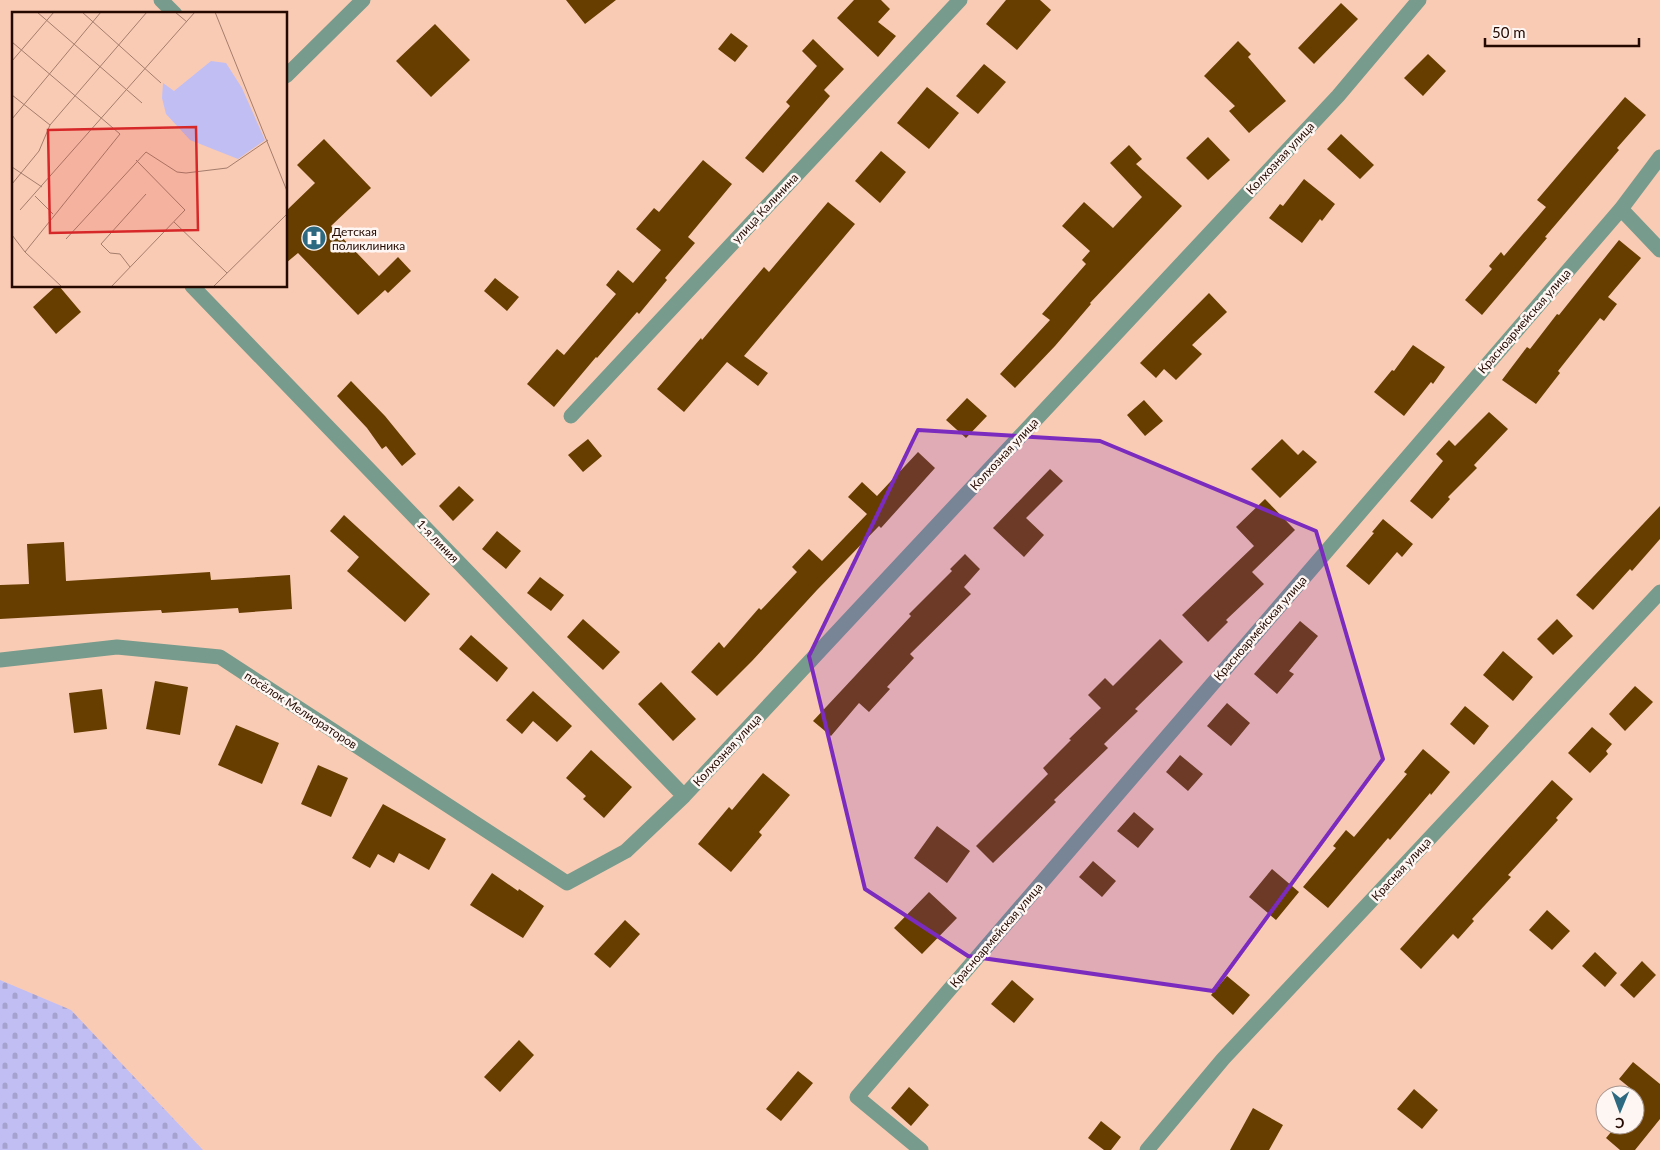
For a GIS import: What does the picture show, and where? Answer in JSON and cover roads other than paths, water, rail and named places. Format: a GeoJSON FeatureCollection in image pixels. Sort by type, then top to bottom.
{"type":"FeatureCollection","features":[{"type":"Feature","properties":{"kind":"street"},"geometry":{"type":"LineString","coordinates":[[161,0],[173,12]]}},
{"type":"Feature","properties":{"kind":"street"},"geometry":{"type":"LineString","coordinates":[[288,74],[363,0]]}},
{"type":"Feature","properties":{"kind":"street","name":"улица Калинина"},"geometry":{"type":"LineString","coordinates":[[571,416],[960,0]]}},
{"type":"Feature","properties":{"kind":"street","name":"Колхозная улица"},"geometry":{"type":"LineString","coordinates":[[567,883],[626,851],[684,796],[1338,96],[1419,0]]}},
{"type":"Feature","properties":{"kind":"street","name":"Красноармейская улица"},"geometry":{"type":"LineString","coordinates":[[921,1150],[857,1097],[1620,209],[1660,157]]}},
{"type":"Feature","properties":{"kind":"street"},"geometry":{"type":"LineString","coordinates":[[1620,209],[1660,250]]}},
{"type":"Feature","properties":{"kind":"street","name":"1-я линия"},"geometry":{"type":"LineString","coordinates":[[194,288],[684,796]]}},
{"type":"Feature","properties":{"kind":"street","name":"Красная улица"},"geometry":{"type":"LineString","coordinates":[[1147,1150],[1223,1059],[1660,592]]}},
{"type":"Feature","properties":{"kind":"street","name":"посёлок Мелиораторов"},"geometry":{"type":"LineString","coordinates":[[0,660],[117,648],[220,657],[567,883]]}},
{"type":"Feature","properties":{"kind":"place","name":"Детская поликлиника"},"geometry":{"type":"Point","coordinates":[314,238]}}]}
